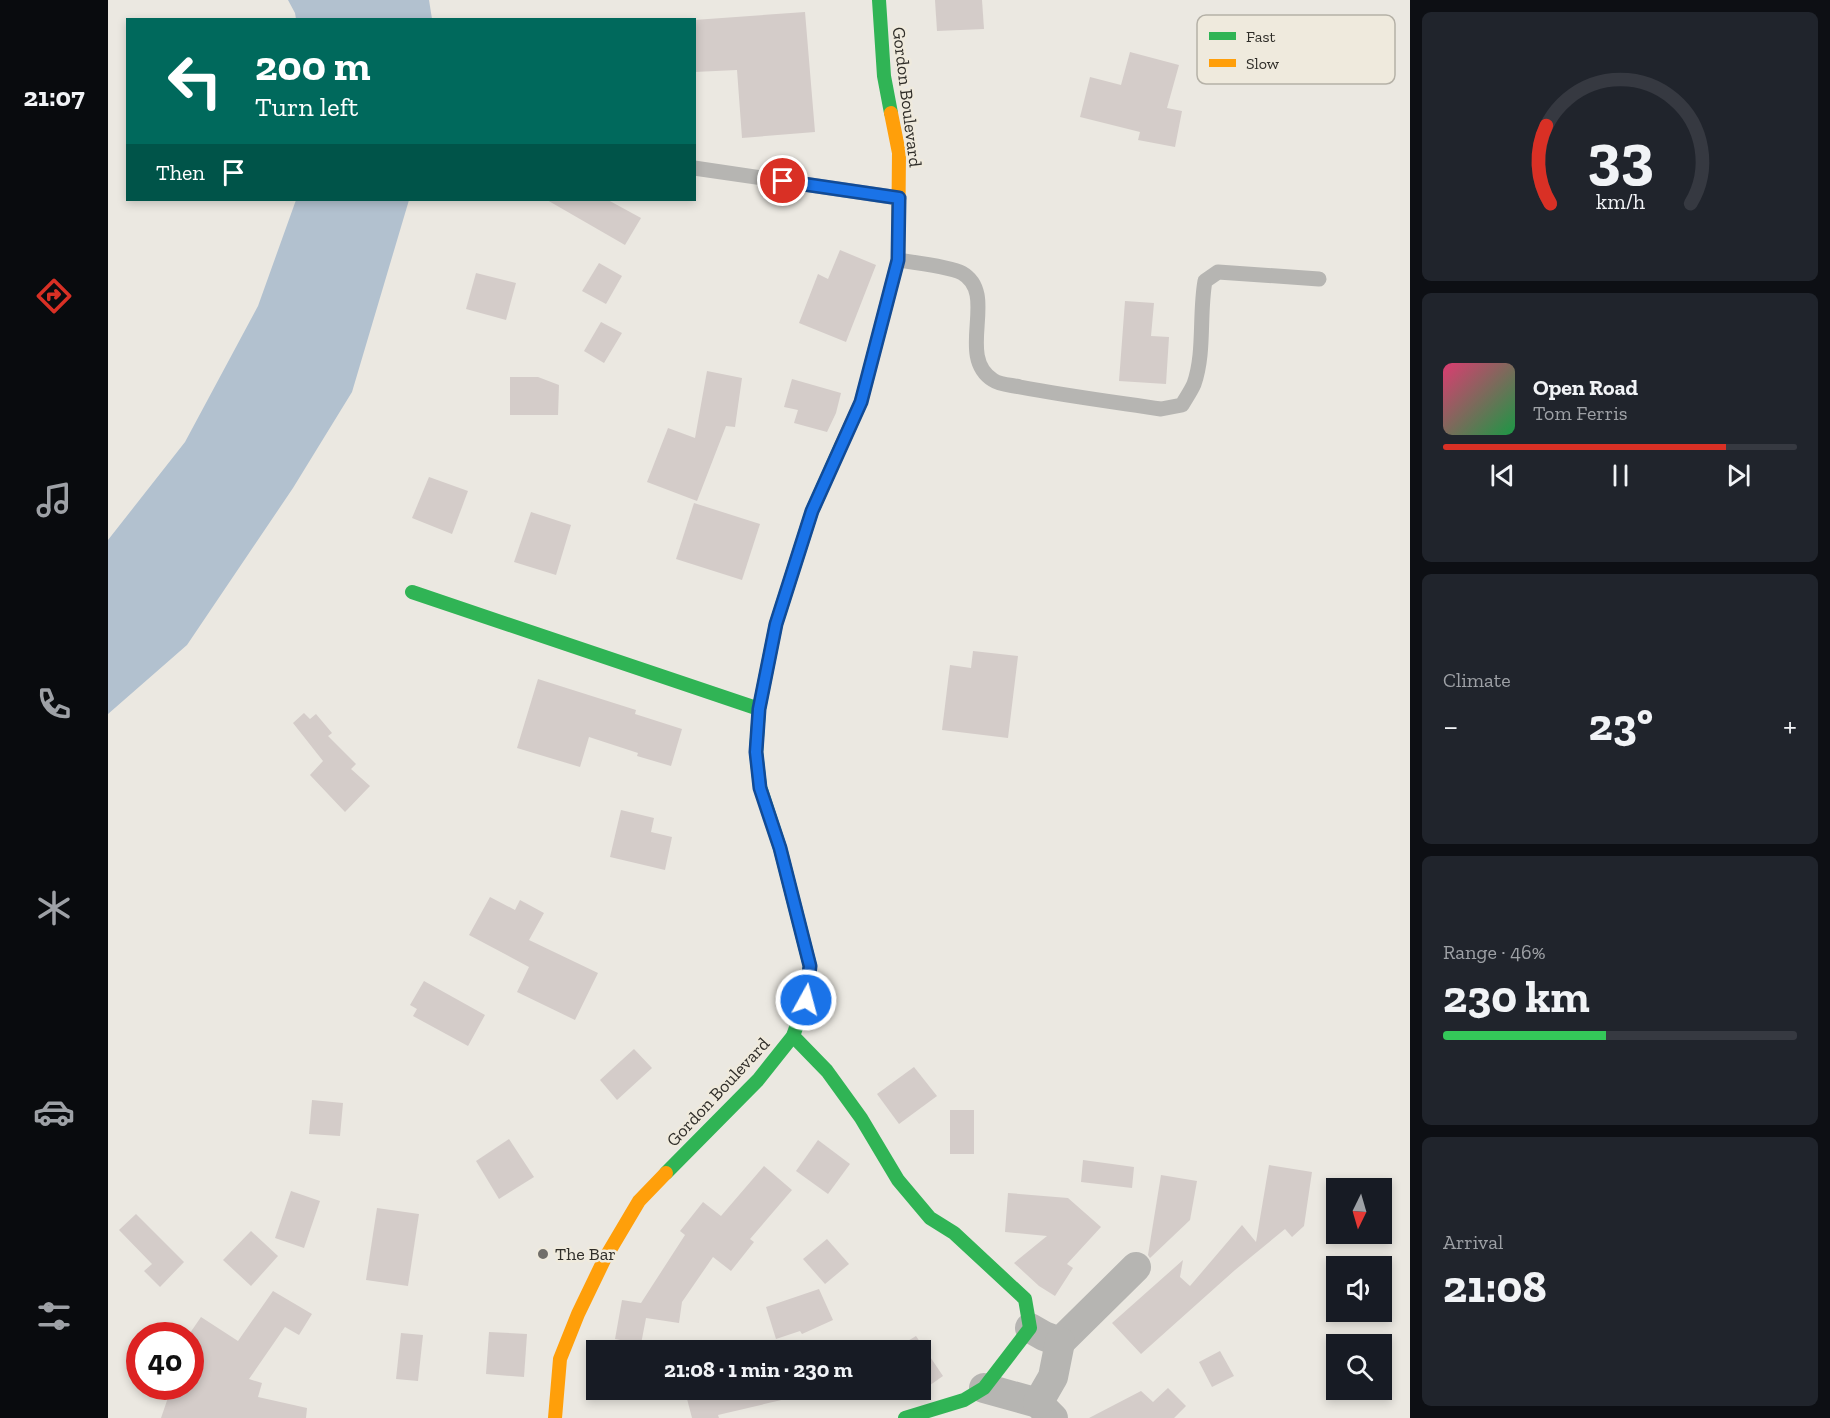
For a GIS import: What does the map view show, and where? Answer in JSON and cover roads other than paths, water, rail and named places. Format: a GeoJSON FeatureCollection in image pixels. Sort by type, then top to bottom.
{"type":"FeatureCollection","features":[{"type":"Feature","properties":{"kind":"street","name":"Gordon Boulevard"},"geometry":{"type":"LineString","coordinates":[[555,1418],[560,1359],[578,1314],[604,1260],[639,1201],[758,1080],[794,1036],[806,1000],[810,966],[780,848],[760,788],[756,752],[759,709],[776,624],[812,511],[861,402],[898,260],[899,153],[884,76],[879,0]]}},
{"type":"Feature","properties":{"kind":"street"},"geometry":{"type":"LineString","coordinates":[[412,592],[759,709]]}},
{"type":"Feature","properties":{"kind":"street"},"geometry":{"type":"LineString","coordinates":[[794,1036],[827,1071],[861,1118],[898,1180],[930,1218],[954,1233],[1025,1299],[1030,1328],[984,1389],[964,1400],[905,1418]]}},
{"type":"Feature","properties":{"kind":"street"},"geometry":{"type":"LineString","coordinates":[[984,1389],[1046,1410],[1060,1342],[1136,1267]]}},
{"type":"Feature","properties":{"kind":"street"},"geometry":{"type":"LineString","coordinates":[[1030,1328],[1060,1342]]}},
{"type":"Feature","properties":{"kind":"lane"},"geometry":{"type":"LineString","coordinates":[[696,168],[899,198]]}},
{"type":"Feature","properties":{"kind":"lane"},"geometry":{"type":"LineString","coordinates":[[898,260],[960,272],[970,280],[978,291],[976,340],[979,366],[994,381],[1035,390],[1161,409],[1182,405],[1194,384],[1201,345],[1202,297],[1205,281],[1218,272],[1319,279]]}},
{"type":"Feature","properties":{"kind":"water"},"geometry":{"type":"Polygon","coordinates":[[[288,0],[429,0],[432,18],[296,18],[288,0]]]}},
{"type":"Feature","properties":{"kind":"water"},"geometry":{"type":"Polygon","coordinates":[[[296,201],[409,201],[352,392],[293,488],[187,645],[108,714],[108,540],[185,442],[258,306],[296,201]]]}},
{"type":"Feature","properties":{"kind":"place","name":"The Bar"},"geometry":{"type":"Point","coordinates":[543,1254]}}]}
